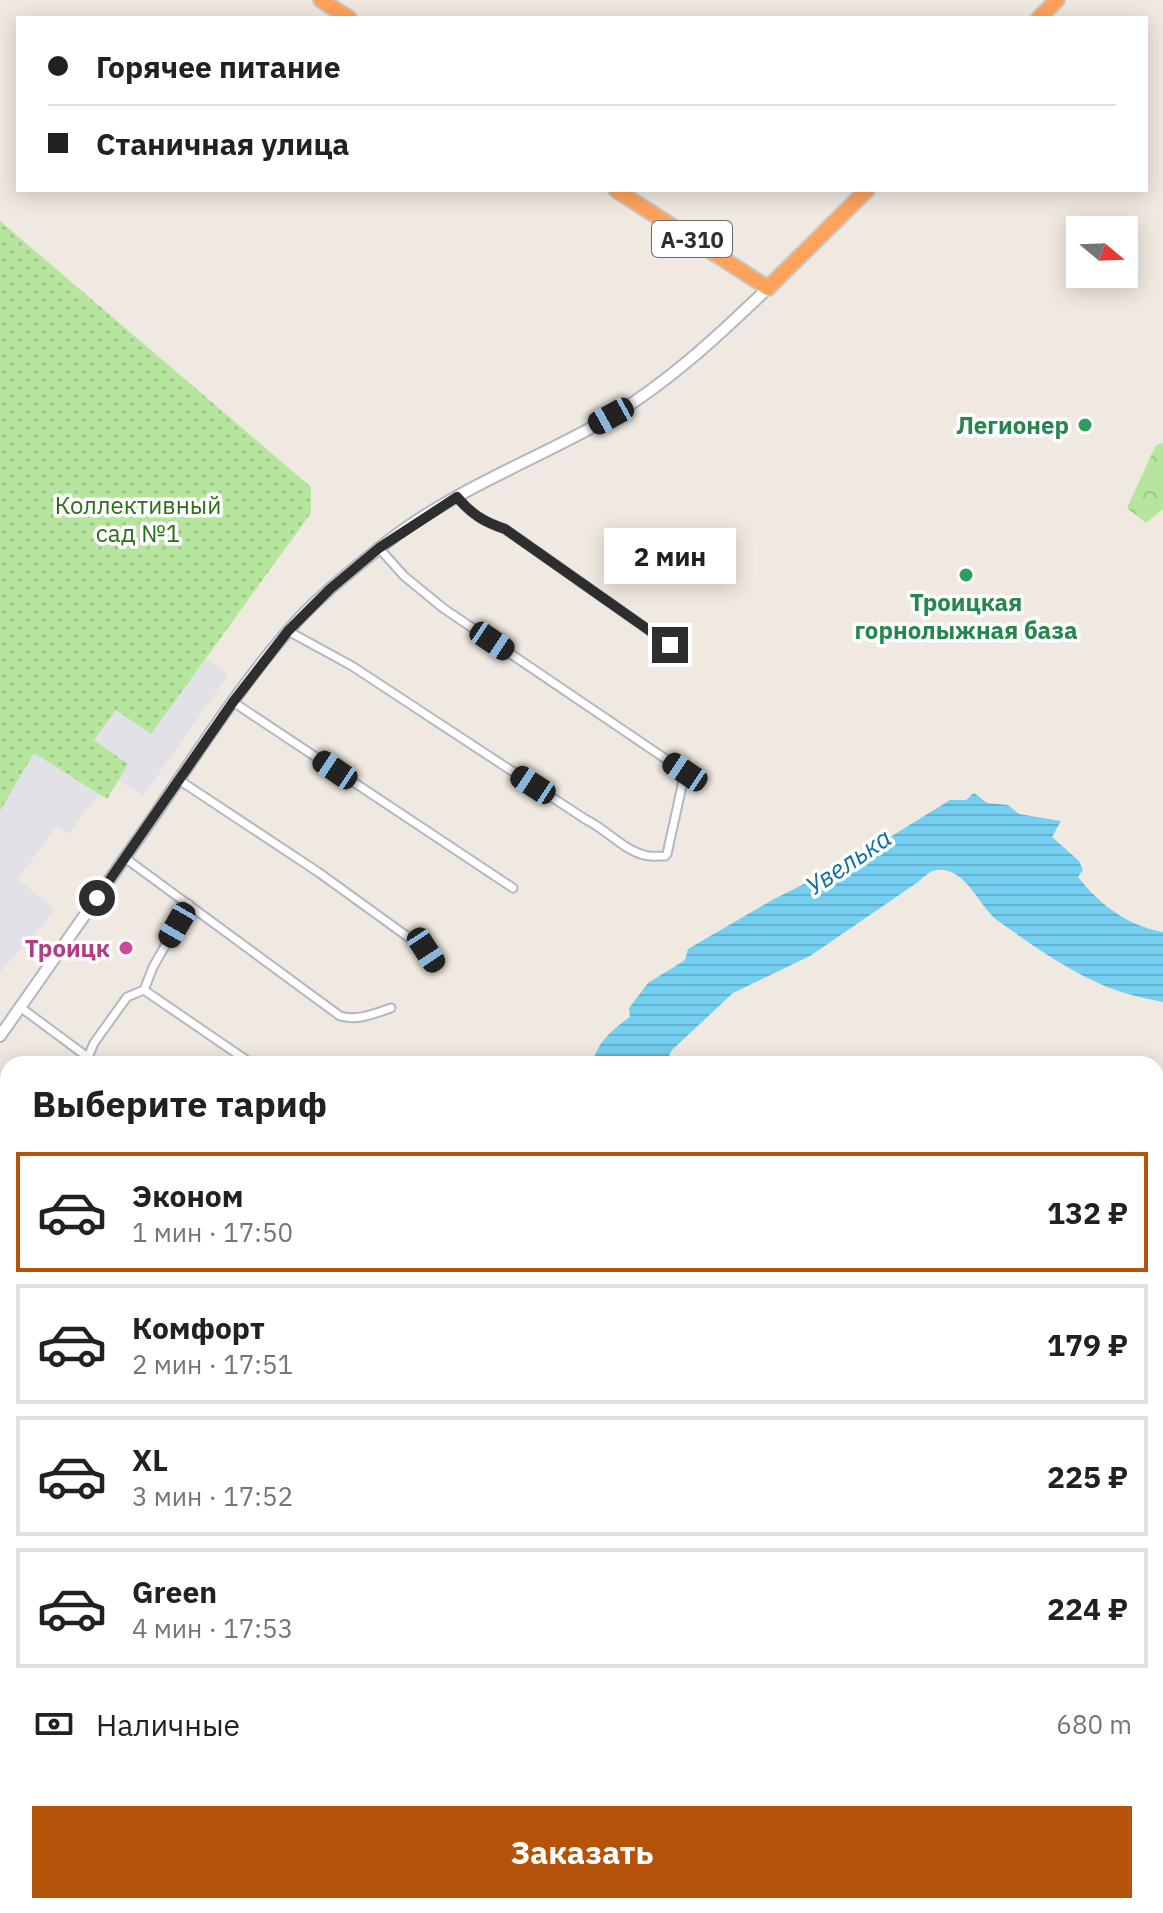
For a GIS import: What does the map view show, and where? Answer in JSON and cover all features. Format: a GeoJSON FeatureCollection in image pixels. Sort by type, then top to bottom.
{"type":"FeatureCollection","features":[{"type":"Feature","properties":{"kind":"highway"},"geometry":{"type":"LineString","coordinates":[[321,0],[346,16]]}},
{"type":"Feature","properties":{"kind":"highway"},"geometry":{"type":"LineString","coordinates":[[1041,16],[1057,0]]}},
{"type":"Feature","properties":{"kind":"highway","name":"А-310"},"geometry":{"type":"LineString","coordinates":[[619,192],[768,288]]}},
{"type":"Feature","properties":{"kind":"highway"},"geometry":{"type":"LineString","coordinates":[[768,288],[865,192]]}},
{"type":"Feature","properties":{"kind":"main road"},"geometry":{"type":"LineString","coordinates":[[0,1036],[233,702],[288,631],[330,589],[379,548],[457,497],[558,446],[634,401],[686,364],[768,288]]}},
{"type":"Feature","properties":{"kind":"street"},"geometry":{"type":"LineString","coordinates":[[457,497],[483,521],[505,529],[670,645]]}},
{"type":"Feature","properties":{"kind":"street"},"geometry":{"type":"LineString","coordinates":[[288,631],[352,666],[598,825],[628,848],[646,856],[666,855],[685,772],[443,608],[404,576],[379,548]]}},
{"type":"Feature","properties":{"kind":"street"},"geometry":{"type":"LineString","coordinates":[[233,702],[513,888]]}},
{"type":"Feature","properties":{"kind":"street"},"geometry":{"type":"LineString","coordinates":[[179,780],[330,881],[426,950],[436,965]]}},
{"type":"Feature","properties":{"kind":"street"},"geometry":{"type":"LineString","coordinates":[[125,858],[340,1016],[351,1019],[391,1008]]}},
{"type":"Feature","properties":{"kind":"street"},"geometry":{"type":"LineString","coordinates":[[89,1056],[94,1043],[127,997],[144,990],[153,967],[189,904]]}},
{"type":"Feature","properties":{"kind":"street"},"geometry":{"type":"LineString","coordinates":[[144,990],[240,1056]]}},
{"type":"Feature","properties":{"kind":"street"},"geometry":{"type":"LineString","coordinates":[[20,1007],[81,1056]]}},
{"type":"Feature","properties":{"kind":"shaded area"},"geometry":{"type":"Polygon","coordinates":[[[206,659],[228,675],[143,796],[118,780],[128,764],[94,740],[116,710],[151,733],[206,659]]]}},
{"type":"Feature","properties":{"kind":"shaded area"},"geometry":{"type":"Polygon","coordinates":[[[34,752],[99,794],[68,834],[56,827],[18,879],[55,910],[0,972],[0,811],[34,752]]]}},
{"type":"Feature","properties":{"kind":"green space","name":"Коллективный сад №1"},"geometry":{"type":"Polygon","coordinates":[[[0,221],[311,487],[311,513],[151,734],[116,710],[94,740],[128,764],[107,799],[34,753],[0,811],[0,221]]]}},
{"type":"Feature","properties":{"kind":"green space"},"geometry":{"type":"Polygon","coordinates":[[[1163,443],[1163,509],[1146,523],[1127,508],[1156,445],[1163,443]]]}},
{"type":"Feature","properties":{"kind":"water"},"geometry":{"type":"Polygon","coordinates":[[[974,793],[987,803],[1008,805],[1019,814],[1061,821],[1052,837],[1079,861],[1083,870],[1078,877],[1087,887],[1105,905],[1127,919],[1163,932],[1163,1002],[1121,992],[1072,970],[997,920],[960,878],[944,870],[936,870],[810,956],[733,993],[669,1056],[595,1056],[601,1043],[630,1017],[629,1008],[648,983],[685,960],[688,949],[774,899],[858,857],[950,800],[966,800],[974,793]]]}},
{"type":"Feature","properties":{"kind":"place","name":"Легионер"},"geometry":{"type":"Point","coordinates":[1085,425]}},
{"type":"Feature","properties":{"kind":"place","name":"Троицкая горнолыжная база"},"geometry":{"type":"Point","coordinates":[966,575]}},
{"type":"Feature","properties":{"kind":"place","name":"Троицк"},"geometry":{"type":"Point","coordinates":[126,948]}},
{"type":"Feature","properties":{"kind":"route"},"geometry":{"type":"LineString","coordinates":[[97,898],[233,702],[288,631],[330,589],[390,539],[457,497],[483,521],[505,529],[670,645]]}},
{"type":"Feature","properties":{"kind":"water label","name":"Увелька"},"geometry":{"type":"Point","coordinates":[848,861]}}]}
